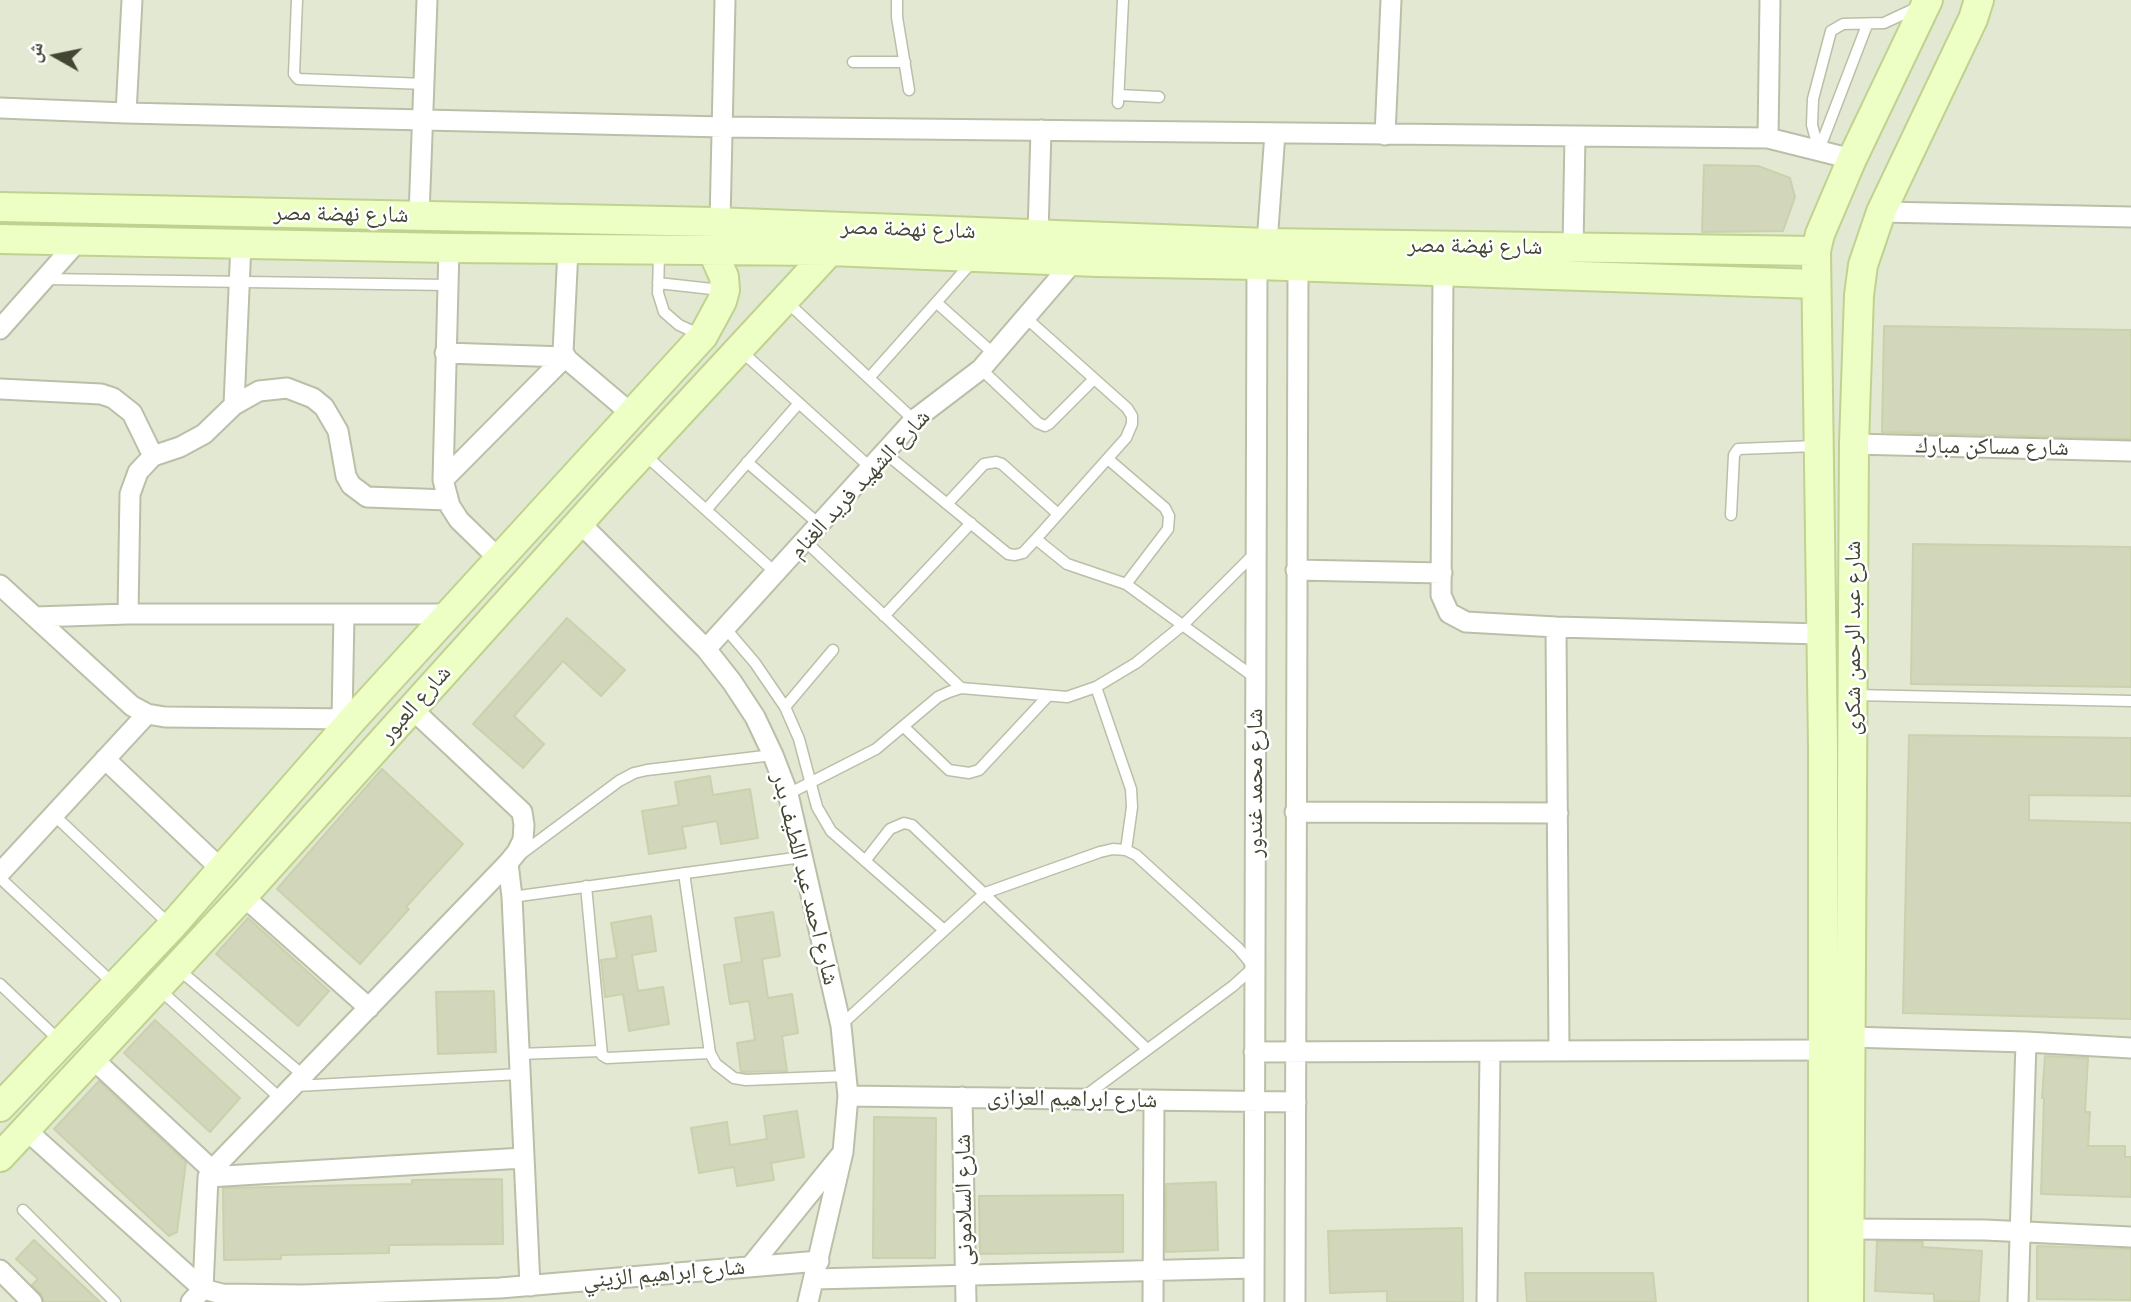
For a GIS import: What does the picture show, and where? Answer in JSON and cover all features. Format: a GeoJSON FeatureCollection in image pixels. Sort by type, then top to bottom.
{"type":"FeatureCollection","features":[{"type":"Feature","properties":{"kind":"street"},"geometry":{"type":"LineString","coordinates":[[126,113],[132,0]]}},
{"type":"Feature","properties":{"kind":"street"},"geometry":{"type":"LineString","coordinates":[[419,216],[427,0]]}},
{"type":"Feature","properties":{"kind":"street"},"geometry":{"type":"LineString","coordinates":[[720,222],[725,0]]}},
{"type":"Feature","properties":{"kind":"street"},"geometry":{"type":"LineString","coordinates":[[1385,135],[1391,0]]}},
{"type":"Feature","properties":{"kind":"street"},"geometry":{"type":"LineString","coordinates":[[1768,138],[1770,0]]}},
{"type":"Feature","properties":{"kind":"street","name":"شارع عبد الرحمن شكرى"},"geometry":{"type":"LineString","coordinates":[[1823,1302],[1823,748],[1816,251],[1820,234],[1852,159],[1914,33],[1927,0]]}},
{"type":"Feature","properties":{"kind":"street","name":"شارع عبد الرحمن شكرى"},"geometry":{"type":"LineString","coordinates":[[1849,1302],[1854,444],[1859,295],[1863,265],[1881,212],[1979,0]]}},
{"type":"Feature","properties":{"kind":"street"},"geometry":{"type":"LineString","coordinates":[[1914,33],[1929,50],[1942,55],[1956,54]]}},
{"type":"Feature","properties":{"kind":"street"},"geometry":{"type":"LineString","coordinates":[[1889,83],[1918,86],[1934,102]]}},
{"type":"Feature","properties":{"kind":"street"},"geometry":{"type":"LineString","coordinates":[[0,108],[723,127],[1768,138],[1852,159]]}},
{"type":"Feature","properties":{"kind":"street"},"geometry":{"type":"LineString","coordinates":[[1038,234],[1041,130]]}},
{"type":"Feature","properties":{"kind":"street","name":"شارع محمد غندور"},"geometry":{"type":"LineString","coordinates":[[1254,1302],[1256,553],[1262,254],[1275,133]]}},
{"type":"Feature","properties":{"kind":"street"},"geometry":{"type":"LineString","coordinates":[[1573,247],[1575,136]]}},
{"type":"Feature","properties":{"kind":"street","name":"شارع نهضة مصر"},"geometry":{"type":"LineString","coordinates":[[0,207],[720,222],[1038,234],[1262,254],[1297,266],[1815,284]]}},
{"type":"Feature","properties":{"kind":"street"},"geometry":{"type":"LineString","coordinates":[[1881,212],[2131,217]]}},
{"type":"Feature","properties":{"kind":"street","name":"شارع نهضة مصر"},"geometry":{"type":"LineString","coordinates":[[0,239],[449,248],[830,251],[1074,261],[1573,247],[1816,251]]}},
{"type":"Feature","properties":{"kind":"street"},"geometry":{"type":"LineString","coordinates":[[0,330],[78,241]]}},
{"type":"Feature","properties":{"kind":"street"},"geometry":{"type":"LineString","coordinates":[[234,405],[241,243]]}},
{"type":"Feature","properties":{"kind":"street"},"geometry":{"type":"LineString","coordinates":[[449,248],[443,480],[448,500],[459,520],[498,558]]}},
{"type":"Feature","properties":{"kind":"street"},"geometry":{"type":"LineString","coordinates":[[565,357],[563,343],[568,249]]}},
{"type":"Feature","properties":{"kind":"street"},"geometry":{"type":"LineString","coordinates":[[1682,279],[1683,249]]}},
{"type":"Feature","properties":{"kind":"street"},"geometry":{"type":"LineString","coordinates":[[712,250],[724,277],[725,290]]}},
{"type":"Feature","properties":{"kind":"street","name":"شارع العبور"},"geometry":{"type":"LineString","coordinates":[[0,1157],[243,896],[614,484],[830,251]]}},
{"type":"Feature","properties":{"kind":"street","name":"شارع الشهيد فريد الغنام"},"geometry":{"type":"LineString","coordinates":[[706,649],[914,420],[981,369],[1074,261]]}},
{"type":"Feature","properties":{"kind":"street","name":"شارع محمد غندور"},"geometry":{"type":"LineString","coordinates":[[1294,1302],[1297,266]]}},
{"type":"Feature","properties":{"kind":"street"},"geometry":{"type":"LineString","coordinates":[[1443,271],[1441,595],[1449,613],[1466,622],[1821,634]]}},
{"type":"Feature","properties":{"kind":"street","name":"شارع العبور"},"geometry":{"type":"LineString","coordinates":[[0,1107],[172,926],[347,719],[449,614],[704,336],[725,290]]}},
{"type":"Feature","properties":{"kind":"street"},"geometry":{"type":"LineString","coordinates":[[445,353],[565,357],[633,415]]}},
{"type":"Feature","properties":{"kind":"street"},"geometry":{"type":"LineString","coordinates":[[443,480],[565,357]]}},
{"type":"Feature","properties":{"kind":"street"},"geometry":{"type":"LineString","coordinates":[[128,614],[130,494],[138,472],[153,456],[180,447],[204,434],[234,405],[266,389],[287,388],[301,391],[313,398],[333,418],[338,431],[343,467],[351,485],[359,492],[377,499],[448,500]]}},
{"type":"Feature","properties":{"kind":"street"},"geometry":{"type":"LineString","coordinates":[[0,389],[101,394],[113,398],[132,413],[153,456]]}},
{"type":"Feature","properties":{"kind":"street","name":"شارع مساكن مبارك"},"geometry":{"type":"LineString","coordinates":[[1854,444],[2131,451]]}},
{"type":"Feature","properties":{"kind":"street"},"geometry":{"type":"LineString","coordinates":[[589,463],[614,484]]}},
{"type":"Feature","properties":{"kind":"street","name":"شارع احمد عبد اللطيف بدر"},"geometry":{"type":"LineString","coordinates":[[580,523],[706,649],[732,682],[755,717],[788,794],[841,1026],[848,1086],[843,1152],[808,1302]]}},
{"type":"Feature","properties":{"kind":"street"},"geometry":{"type":"LineString","coordinates":[[1296,570],[1441,573]]}},
{"type":"Feature","properties":{"kind":"street"},"geometry":{"type":"LineString","coordinates":[[0,585],[132,706],[147,715],[165,717],[347,719],[344,614]]}},
{"type":"Feature","properties":{"kind":"street"},"geometry":{"type":"LineString","coordinates":[[35,617],[128,614],[449,614]]}},
{"type":"Feature","properties":{"kind":"street"},"geometry":{"type":"LineString","coordinates":[[1556,627],[1559,1051]]}},
{"type":"Feature","properties":{"kind":"street"},"geometry":{"type":"LineString","coordinates":[[1822,694],[1834,700],[1852,694]]}},
{"type":"Feature","properties":{"kind":"street"},"geometry":{"type":"LineString","coordinates":[[197,1296],[210,1173],[508,863],[523,839],[522,812],[411,708]]}},
{"type":"Feature","properties":{"kind":"street"},"geometry":{"type":"LineString","coordinates":[[0,876],[147,715]]}},
{"type":"Feature","properties":{"kind":"street"},"geometry":{"type":"LineString","coordinates":[[1823,748],[1833,739],[1852,743]]}},
{"type":"Feature","properties":{"kind":"street"},"geometry":{"type":"LineString","coordinates":[[105,759],[222,870]]}},
{"type":"Feature","properties":{"kind":"street"},"geometry":{"type":"LineString","coordinates":[[1295,812],[1558,813]]}},
{"type":"Feature","properties":{"kind":"street"},"geometry":{"type":"LineString","coordinates":[[508,863],[512,897],[530,1286]]}},
{"type":"Feature","properties":{"kind":"street"},"geometry":{"type":"LineString","coordinates":[[243,896],[369,1008]]}},
{"type":"Feature","properties":{"kind":"street"},"geometry":{"type":"LineString","coordinates":[[1849,1037],[2131,1048]]}},
{"type":"Feature","properties":{"kind":"street"},"geometry":{"type":"LineString","coordinates":[[2018,1302],[2026,1042]]}},
{"type":"Feature","properties":{"kind":"street"},"geometry":{"type":"LineString","coordinates":[[1254,1052],[1824,1050]]}},
{"type":"Feature","properties":{"kind":"street"},"geometry":{"type":"LineString","coordinates":[[53,1051],[67,1084]]}},
{"type":"Feature","properties":{"kind":"street"},"geometry":{"type":"LineString","coordinates":[[1487,1302],[1490,1052]]}},
{"type":"Feature","properties":{"kind":"street"},"geometry":{"type":"LineString","coordinates":[[91,1058],[210,1173],[523,1158]]}},
{"type":"Feature","properties":{"kind":"street","name":"شارع ابراهيم العزازى"},"geometry":{"type":"LineString","coordinates":[[848,1086],[961,1097],[1296,1102]]}},
{"type":"Feature","properties":{"kind":"street","name":"شارع السلامونى"},"geometry":{"type":"LineString","coordinates":[[961,1097],[966,1302]]}},
{"type":"Feature","properties":{"kind":"street"},"geometry":{"type":"LineString","coordinates":[[1153,1302],[1154,1100]]}},
{"type":"Feature","properties":{"kind":"street"},"geometry":{"type":"LineString","coordinates":[[25,1129],[197,1296]]}},
{"type":"Feature","properties":{"kind":"street"},"geometry":{"type":"LineString","coordinates":[[750,1267],[843,1152]]}},
{"type":"Feature","properties":{"kind":"street"},"geometry":{"type":"LineString","coordinates":[[1848,1229],[1985,1230],[2131,1237]]}},
{"type":"Feature","properties":{"kind":"street","name":"شارع ابراهيم الزيني"},"geometry":{"type":"LineString","coordinates":[[197,1296],[222,1294],[303,1299],[500,1295],[530,1286],[750,1267],[965,1275],[1253,1268]]}},
{"type":"Feature","properties":{"kind":"street"},"geometry":{"type":"LineString","coordinates":[[0,1270],[19,1298]]}},
{"type":"Feature","properties":{"kind":"lane"},"geometry":{"type":"LineString","coordinates":[[297,0],[294,74],[298,79],[425,84]]}},
{"type":"Feature","properties":{"kind":"lane"},"geometry":{"type":"LineString","coordinates":[[897,0],[897,17],[909,90]]}},
{"type":"Feature","properties":{"kind":"lane"},"geometry":{"type":"LineString","coordinates":[[1122,0],[1119,99],[1159,97]]}},
{"type":"Feature","properties":{"kind":"lane"},"geometry":{"type":"LineString","coordinates":[[1819,150],[1812,125],[1812,99],[1831,31],[1843,24],[1896,20],[1927,0]]}},
{"type":"Feature","properties":{"kind":"lane"},"geometry":{"type":"LineString","coordinates":[[1819,150],[1867,24]]}},
{"type":"Feature","properties":{"kind":"lane"},"geometry":{"type":"LineString","coordinates":[[853,62],[905,62]]}},
{"type":"Feature","properties":{"kind":"lane"},"geometry":{"type":"LineString","coordinates":[[659,249],[658,283],[664,312],[679,325],[704,336]]}},
{"type":"Feature","properties":{"kind":"lane"},"geometry":{"type":"LineString","coordinates":[[869,378],[978,256]]}},
{"type":"Feature","properties":{"kind":"lane"},"geometry":{"type":"LineString","coordinates":[[45,279],[448,285]]}},
{"type":"Feature","properties":{"kind":"lane"},"geometry":{"type":"LineString","coordinates":[[658,283],[725,290]]}},
{"type":"Feature","properties":{"kind":"lane"},"geometry":{"type":"LineString","coordinates":[[784,299],[914,420]]}},
{"type":"Feature","properties":{"kind":"lane"},"geometry":{"type":"LineString","coordinates":[[937,303],[994,354]]}},
{"type":"Feature","properties":{"kind":"lane"},"geometry":{"type":"LineString","coordinates":[[885,453],[1008,554],[1023,553],[1126,438],[1132,424],[1132,416],[1126,408],[1025,317]]}},
{"type":"Feature","properties":{"kind":"lane"},"geometry":{"type":"LineString","coordinates":[[740,350],[871,468]]}},
{"type":"Feature","properties":{"kind":"lane"},"geometry":{"type":"LineString","coordinates":[[981,369],[1045,426],[1093,380]]}},
{"type":"Feature","properties":{"kind":"lane"},"geometry":{"type":"LineString","coordinates":[[706,510],[799,403]]}},
{"type":"Feature","properties":{"kind":"lane"},"geometry":{"type":"LineString","coordinates":[[1731,515],[1734,455],[1738,449],[1818,446]]}},
{"type":"Feature","properties":{"kind":"lane"},"geometry":{"type":"LineString","coordinates":[[644,454],[776,573]]}},
{"type":"Feature","properties":{"kind":"lane"},"geometry":{"type":"LineString","coordinates":[[1108,458],[1165,508],[1169,516],[1168,529],[1126,584]]}},
{"type":"Feature","properties":{"kind":"lane"},"geometry":{"type":"LineString","coordinates":[[947,504],[984,464],[996,462],[1002,464],[1058,514]]}},
{"type":"Feature","properties":{"kind":"lane"},"geometry":{"type":"LineString","coordinates":[[747,463],[820,525]]}},
{"type":"Feature","properties":{"kind":"lane"},"geometry":{"type":"LineString","coordinates":[[884,616],[971,523]]}},
{"type":"Feature","properties":{"kind":"lane"},"geometry":{"type":"LineString","coordinates":[[1036,539],[1068,564],[1126,584],[1255,677]]}},
{"type":"Feature","properties":{"kind":"lane"},"geometry":{"type":"LineString","coordinates":[[805,541],[961,688]]}},
{"type":"Feature","properties":{"kind":"lane"},"geometry":{"type":"LineString","coordinates":[[788,794],[876,749],[938,697],[961,688],[1067,697],[1096,687],[1136,663],[1184,624],[1256,553]]}},
{"type":"Feature","properties":{"kind":"lane"},"geometry":{"type":"LineString","coordinates":[[726,629],[755,663],[785,707],[799,740],[823,819],[831,831],[944,930]]}},
{"type":"Feature","properties":{"kind":"lane"},"geometry":{"type":"LineString","coordinates":[[785,707],[833,650]]}},
{"type":"Feature","properties":{"kind":"lane"},"geometry":{"type":"LineString","coordinates":[[1096,687],[1131,789],[1132,807],[1126,849]]}},
{"type":"Feature","properties":{"kind":"lane"},"geometry":{"type":"LineString","coordinates":[[1852,694],[2131,701]]}},
{"type":"Feature","properties":{"kind":"lane"},"geometry":{"type":"LineString","coordinates":[[904,727],[949,770],[969,773],[979,770],[1047,697]]}},
{"type":"Feature","properties":{"kind":"lane"},"geometry":{"type":"LineString","coordinates":[[508,863],[619,781],[634,773],[773,755]]}},
{"type":"Feature","properties":{"kind":"lane"},"geometry":{"type":"LineString","coordinates":[[54,815],[172,926]]}},
{"type":"Feature","properties":{"kind":"lane"},"geometry":{"type":"LineString","coordinates":[[864,861],[890,829],[904,823],[912,825],[1147,1049]]}},
{"type":"Feature","properties":{"kind":"lane"},"geometry":{"type":"LineString","coordinates":[[841,1026],[985,893],[1100,852],[1126,849],[1136,855],[1238,948],[1254,967],[1233,986],[1082,1098]]}},
{"type":"Feature","properties":{"kind":"lane"},"geometry":{"type":"LineString","coordinates":[[512,897],[802,857]]}},
{"type":"Feature","properties":{"kind":"lane"},"geometry":{"type":"LineString","coordinates":[[684,873],[710,1053],[716,1063],[734,1078],[848,1086]]}},
{"type":"Feature","properties":{"kind":"lane"},"geometry":{"type":"LineString","coordinates":[[0,876],[115,985]]}},
{"type":"Feature","properties":{"kind":"lane"},"geometry":{"type":"LineString","coordinates":[[586,886],[602,1055],[607,1058],[710,1053]]}},
{"type":"Feature","properties":{"kind":"lane"},"geometry":{"type":"LineString","coordinates":[[177,967],[293,1087]]}},
{"type":"Feature","properties":{"kind":"lane"},"geometry":{"type":"LineString","coordinates":[[0,984],[53,1051]]}},
{"type":"Feature","properties":{"kind":"lane"},"geometry":{"type":"LineString","coordinates":[[157,988],[293,1087],[519,1064],[601,1051]]}},
{"type":"Feature","properties":{"kind":"lane"},"geometry":{"type":"LineString","coordinates":[[23,1210],[115,1302]]}},
{"type":"Feature","properties":{"kind":"shaded area"},"geometry":{"type":"Polygon","coordinates":[[[0,0],[2131,0],[2131,1302],[0,1302],[0,0]]]}},
{"type":"Feature","properties":{"kind":"building"},"geometry":{"type":"Polygon","coordinates":[[[1704,165],[1758,166],[1790,178],[1795,197],[1783,231],[1702,232],[1704,165]]]}},
{"type":"Feature","properties":{"kind":"building"},"geometry":{"type":"Polygon","coordinates":[[[1884,326],[2131,330],[2131,439],[1882,432],[1884,326]]]}},
{"type":"Feature","properties":{"kind":"building"},"geometry":{"type":"Polygon","coordinates":[[[1913,544],[2131,547],[2131,687],[1911,684],[1913,544]]]}},
{"type":"Feature","properties":{"kind":"building"},"geometry":{"type":"Polygon","coordinates":[[[567,618],[625,670],[601,696],[563,661],[514,716],[544,744],[523,768],[473,724],[567,618]]]}},
{"type":"Feature","properties":{"kind":"building"},"geometry":{"type":"Polygon","coordinates":[[[1909,735],[2131,738],[2131,796],[2029,795],[2029,820],[2131,823],[2131,1019],[1903,1013],[1909,735]]]}},
{"type":"Feature","properties":{"kind":"building"},"geometry":{"type":"Polygon","coordinates":[[[382,769],[463,844],[406,907],[409,909],[360,964],[277,889],[382,769]]]}},
{"type":"Feature","properties":{"kind":"building"},"geometry":{"type":"Polygon","coordinates":[[[710,776],[713,795],[750,789],[758,838],[721,844],[717,821],[682,827],[686,848],[649,854],[642,811],[679,805],[675,782],[710,776]]]}},
{"type":"Feature","properties":{"kind":"building"},"geometry":{"type":"Polygon","coordinates":[[[773,912],[780,956],[762,959],[768,998],[792,994],[798,1033],[782,1036],[787,1071],[741,1072],[737,1043],[755,1040],[749,1001],[730,1004],[724,965],[742,962],[735,918],[773,912]]]}},
{"type":"Feature","properties":{"kind":"building"},"geometry":{"type":"Polygon","coordinates":[[[651,916],[656,951],[632,955],[638,991],[663,987],[669,1024],[629,1031],[623,994],[605,997],[601,960],[617,958],[611,923],[651,916]]]}},
{"type":"Feature","properties":{"kind":"building"},"geometry":{"type":"Polygon","coordinates":[[[248,918],[329,991],[298,1026],[216,954],[248,918]]]}},
{"type":"Feature","properties":{"kind":"building"},"geometry":{"type":"Polygon","coordinates":[[[494,991],[496,1052],[438,1054],[436,992],[494,991]]]}},
{"type":"Feature","properties":{"kind":"building"},"geometry":{"type":"Polygon","coordinates":[[[155,1020],[240,1098],[210,1132],[124,1053],[155,1020]]]}},
{"type":"Feature","properties":{"kind":"building"},"geometry":{"type":"Polygon","coordinates":[[[2045,1056],[2088,1058],[2085,1112],[2090,1112],[2088,1146],[2125,1146],[2125,1157],[2131,1157],[2131,1197],[2041,1194],[2045,1056]]]}},
{"type":"Feature","properties":{"kind":"building"},"geometry":{"type":"Polygon","coordinates":[[[99,1081],[186,1162],[177,1232],[169,1236],[54,1129],[99,1081]]]}},
{"type":"Feature","properties":{"kind":"building"},"geometry":{"type":"Polygon","coordinates":[[[797,1111],[804,1157],[771,1163],[774,1180],[737,1186],[734,1167],[699,1173],[691,1128],[727,1122],[730,1145],[767,1139],[764,1116],[797,1111]]]}},
{"type":"Feature","properties":{"kind":"building"},"geometry":{"type":"Polygon","coordinates":[[[874,1117],[936,1118],[935,1258],[873,1258],[874,1117]]]}},
{"type":"Feature","properties":{"kind":"building"},"geometry":{"type":"Polygon","coordinates":[[[502,1179],[503,1244],[389,1245],[389,1253],[281,1255],[281,1259],[224,1260],[223,1188],[502,1179]]]}},
{"type":"Feature","properties":{"kind":"building"},"geometry":{"type":"Polygon","coordinates":[[[1216,1182],[1218,1250],[1166,1252],[1166,1184],[1216,1182]]]}},
{"type":"Feature","properties":{"kind":"building"},"geometry":{"type":"Polygon","coordinates":[[[1123,1195],[1123,1252],[980,1254],[979,1196],[1123,1195]]]}},
{"type":"Feature","properties":{"kind":"building"},"geometry":{"type":"Polygon","coordinates":[[[1462,1228],[1463,1302],[1387,1302],[1387,1291],[1330,1293],[1328,1231],[1462,1228]]]}},
{"type":"Feature","properties":{"kind":"building"},"geometry":{"type":"Polygon","coordinates":[[[34,1240],[100,1302],[44,1302],[41,1294],[32,1285],[38,1279],[16,1259],[34,1240]]]}},
{"type":"Feature","properties":{"kind":"building"},"geometry":{"type":"Polygon","coordinates":[[[1877,1241],[1923,1242],[1922,1247],[1982,1251],[1979,1302],[1934,1301],[1934,1294],[1875,1291],[1877,1241]]]}},
{"type":"Feature","properties":{"kind":"building"},"geometry":{"type":"Polygon","coordinates":[[[2037,1246],[2131,1249],[2131,1300],[2037,1299],[2037,1246]]]}},
{"type":"Feature","properties":{"kind":"building"},"geometry":{"type":"Polygon","coordinates":[[[1525,1273],[1653,1273],[1656,1302],[1527,1302],[1525,1273]]]}}]}
